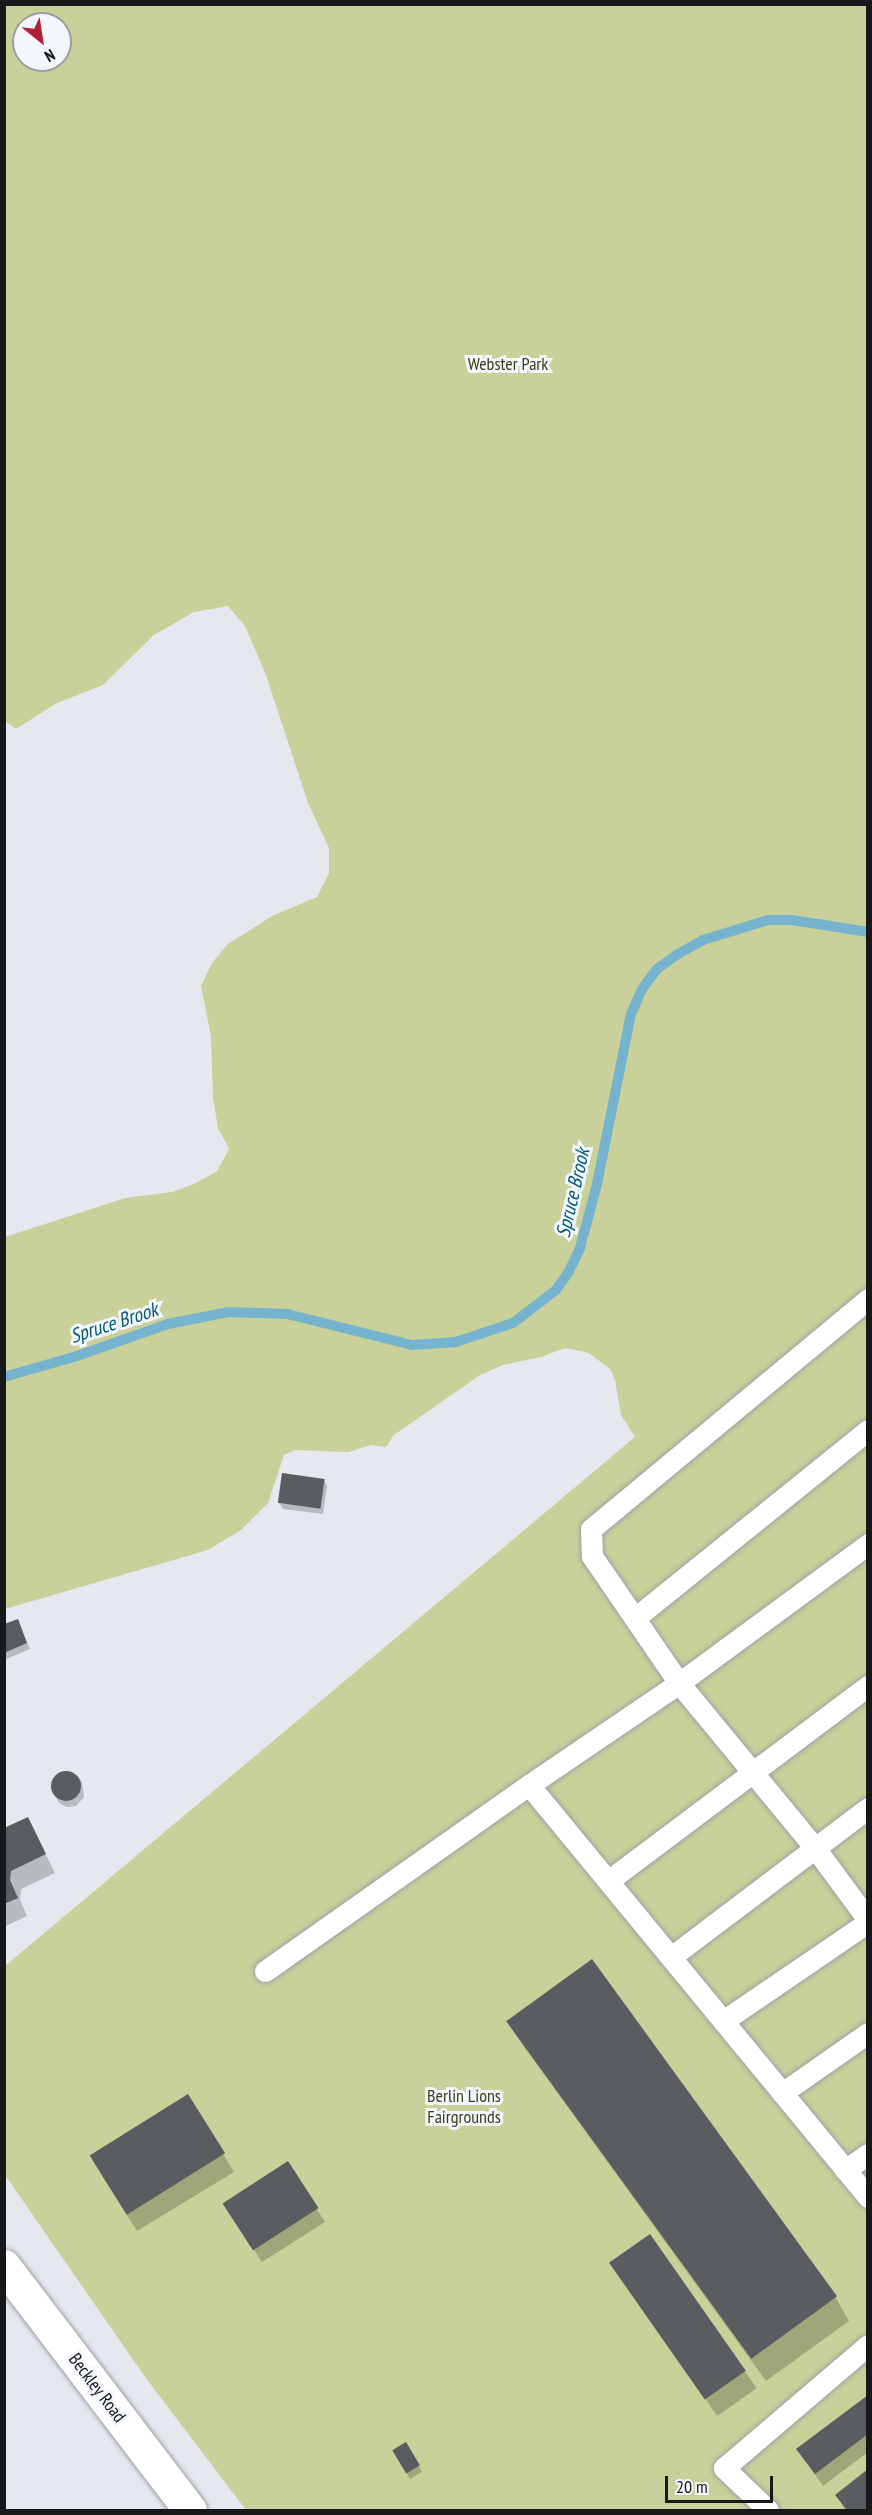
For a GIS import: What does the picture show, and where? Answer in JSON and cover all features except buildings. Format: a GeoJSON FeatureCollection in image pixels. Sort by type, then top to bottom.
{"type":"FeatureCollection","features":[{"type":"Feature","properties":{"kind":"street","name":"Beckley Road"},"geometry":{"type":"LineString","coordinates":[[4,2266],[190,2511]]}},
{"type":"Feature","properties":{"kind":"lane"},"geometry":{"type":"LineString","coordinates":[[723,2021],[867,1921],[815,1848],[679,1683],[592,1556],[591,1529],[867,1299]]}},
{"type":"Feature","properties":{"kind":"lane"},"geometry":{"type":"LineString","coordinates":[[635,1618],[867,1430]]}},
{"type":"Feature","properties":{"kind":"lane"},"geometry":{"type":"LineString","coordinates":[[265,1971],[529,1785],[679,1683],[867,1544]]}},
{"type":"Feature","properties":{"kind":"lane"},"geometry":{"type":"LineString","coordinates":[[608,1881],[867,1686]]}},
{"type":"Feature","properties":{"kind":"lane"},"geometry":{"type":"LineString","coordinates":[[529,1785],[867,2197]]}},
{"type":"Feature","properties":{"kind":"lane"},"geometry":{"type":"LineString","coordinates":[[670,1957],[867,1808]]}},
{"type":"Feature","properties":{"kind":"lane"},"geometry":{"type":"LineString","coordinates":[[782,2093],[867,2033]]}},
{"type":"Feature","properties":{"kind":"lane"},"geometry":{"type":"LineString","coordinates":[[845,2170],[867,2154]]}},
{"type":"Feature","properties":{"kind":"lane"},"geometry":{"type":"LineString","coordinates":[[768,2511],[724,2469],[867,2345]]}},
{"type":"Feature","properties":{"kind":"green space"},"geometry":{"type":"Polygon","coordinates":[[[5,5],[867,5],[867,2510],[246,2510],[145,2377],[5,2175],[5,1966],[635,1437],[621,1415],[615,1380],[610,1369],[589,1353],[565,1348],[541,1357],[503,1365],[480,1375],[394,1435],[386,1447],[372,1445],[348,1452],[295,1450],[284,1455],[268,1503],[241,1530],[208,1550],[5,1609],[5,1237],[125,1198],[172,1192],[194,1184],[217,1171],[229,1149],[218,1128],[213,1098],[211,1036],[201,986],[212,963],[228,944],[272,916],[317,897],[329,873],[329,848],[308,803],[266,675],[245,626],[228,606],[194,612],[154,635],[103,685],[57,703],[16,729],[5,721],[5,5]]]}},
{"type":"Feature","properties":{"kind":"waterway","name":"Spruce Brook"},"geometry":{"type":"LineString","coordinates":[[4,1377],[77,1356],[168,1324],[228,1312],[287,1314],[412,1345],[456,1342],[513,1323],[556,1290],[568,1273],[580,1248],[597,1184],[631,1014],[642,989],[657,969],[703,940],[768,920],[792,920],[868,932]]}},
{"type":"Feature","properties":{"kind":"park label","name":"Webster Park"},"geometry":{"type":"Point","coordinates":[508,364]}},
{"type":"Feature","properties":{"kind":"park label","name":"Berlin Lions Fairgrounds"},"geometry":{"type":"Point","coordinates":[464,2107]}}]}
